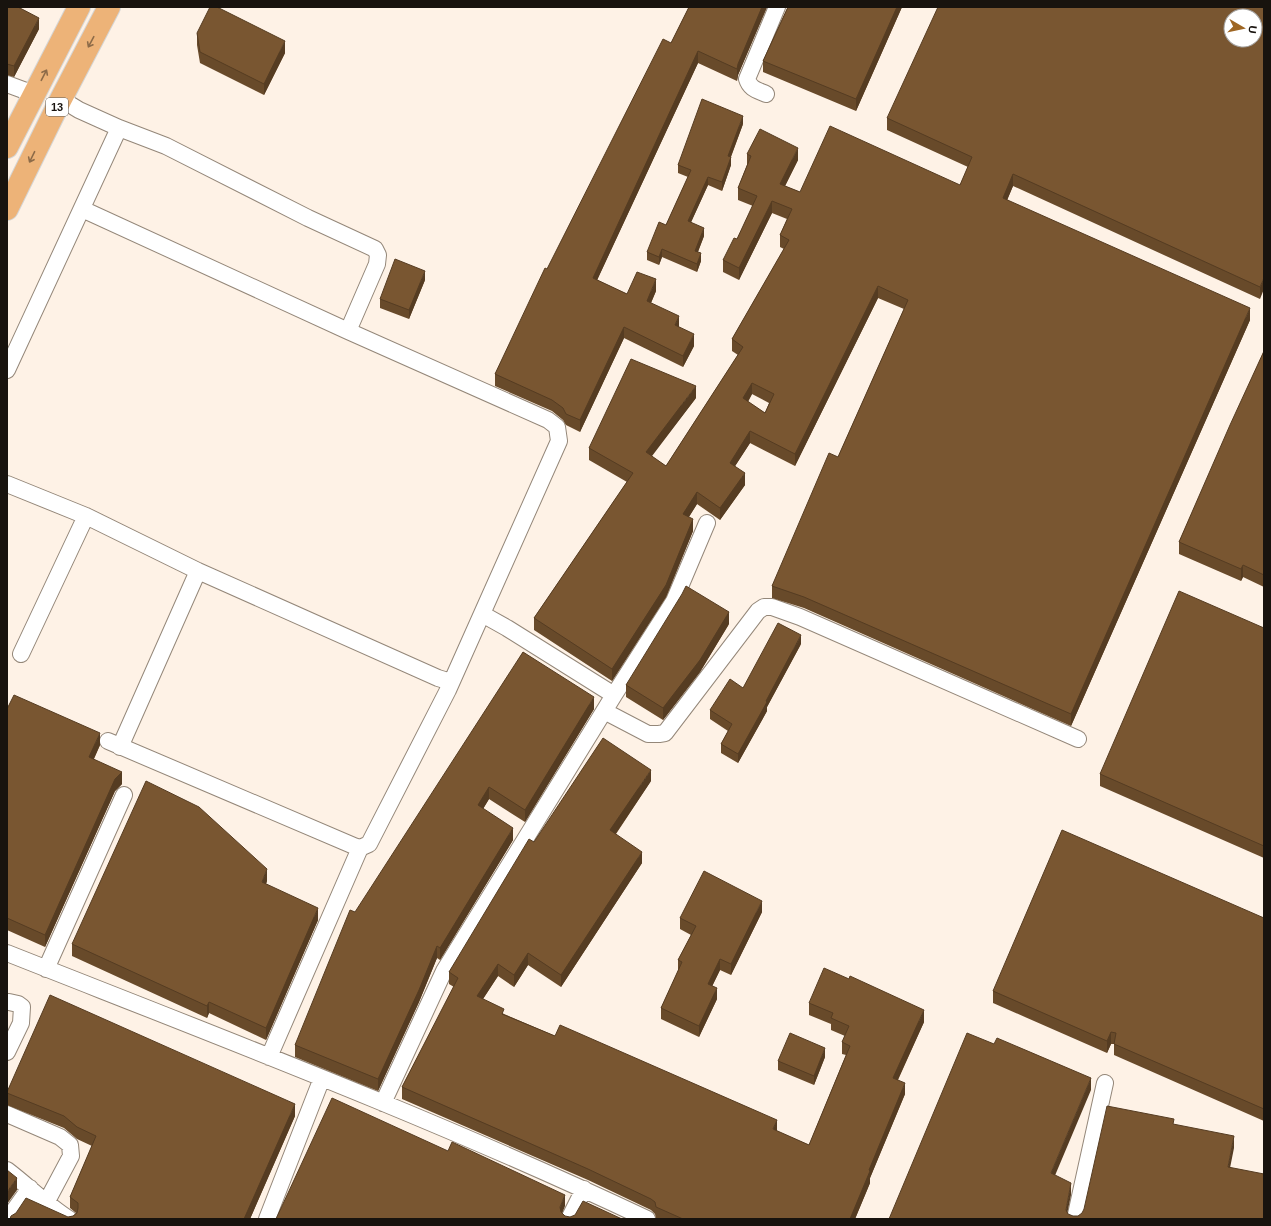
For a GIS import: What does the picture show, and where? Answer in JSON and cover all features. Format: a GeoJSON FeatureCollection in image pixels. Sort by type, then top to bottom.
{"type":"FeatureCollection","features":[{"type":"Feature","properties":{"kind":"highway","name":"13"},"geometry":{"type":"LineString","coordinates":[[7,147],[79,7]]}},
{"type":"Feature","properties":{"kind":"highway","name":"13"},"geometry":{"type":"LineString","coordinates":[[7,209],[61,99],[109,7]]}},
{"type":"Feature","properties":{"kind":"lane"},"geometry":{"type":"LineString","coordinates":[[766,94],[753,89],[749,85],[747,79],[777,7]]}},
{"type":"Feature","properties":{"kind":"lane"},"geometry":{"type":"LineString","coordinates":[[7,84],[34,94]]}},
{"type":"Feature","properties":{"kind":"lane"},"geometry":{"type":"LineString","coordinates":[[61,99],[79,110],[119,128],[166,146],[308,218],[375,249],[378,255],[377,264],[348,331]]}},
{"type":"Feature","properties":{"kind":"lane"},"geometry":{"type":"LineString","coordinates":[[7,370],[119,128]]}},
{"type":"Feature","properties":{"kind":"lane"},"geometry":{"type":"LineString","coordinates":[[82,209],[348,331],[548,420],[557,427],[559,441],[451,682],[374,837],[369,844],[360,848],[269,1057]]}},
{"type":"Feature","properties":{"kind":"lane"},"geometry":{"type":"LineString","coordinates":[[7,484],[86,516],[198,570],[431,675],[451,682]]}},
{"type":"Feature","properties":{"kind":"lane"},"geometry":{"type":"LineString","coordinates":[[22,654],[86,516]]}},
{"type":"Feature","properties":{"kind":"lane"},"geometry":{"type":"LineString","coordinates":[[383,1103],[444,971],[604,711],[674,601],[707,523]]}},
{"type":"Feature","properties":{"kind":"lane"},"geometry":{"type":"LineString","coordinates":[[198,570],[114,744],[360,848]]}},
{"type":"Feature","properties":{"kind":"lane"},"geometry":{"type":"LineString","coordinates":[[604,711],[648,734],[666,733],[758,611],[764,607],[800,616],[1078,739]]}},
{"type":"Feature","properties":{"kind":"lane"},"geometry":{"type":"LineString","coordinates":[[482,614],[514,632],[614,695]]}},
{"type":"Feature","properties":{"kind":"lane"},"geometry":{"type":"LineString","coordinates":[[46,969],[124,795]]}},
{"type":"Feature","properties":{"kind":"lane"},"geometry":{"type":"LineString","coordinates":[[7,953],[383,1103],[584,1189],[647,1219]]}},
{"type":"Feature","properties":{"kind":"lane"},"geometry":{"type":"LineString","coordinates":[[7,1052],[21,1023],[22,1007],[8,1001]]}},
{"type":"Feature","properties":{"kind":"lane"},"geometry":{"type":"LineString","coordinates":[[267,1219],[322,1078]]}},
{"type":"Feature","properties":{"kind":"lane"},"geometry":{"type":"LineString","coordinates":[[1075,1219],[1106,1083]]}},
{"type":"Feature","properties":{"kind":"lane"},"geometry":{"type":"LineString","coordinates":[[7,1114],[60,1137],[70,1144],[71,1156],[46,1203]]}},
{"type":"Feature","properties":{"kind":"lane"},"geometry":{"type":"LineString","coordinates":[[7,1170],[46,1203],[70,1219]]}},
{"type":"Feature","properties":{"kind":"lane"},"geometry":{"type":"LineString","coordinates":[[8,1219],[30,1188]]}},
{"type":"Feature","properties":{"kind":"lane"},"geometry":{"type":"LineString","coordinates":[[569,1219],[584,1189]]}},
{"type":"Feature","properties":{"kind":"building"},"geometry":{"type":"Polygon","coordinates":[[[7,7],[18,7],[39,18],[14,66],[7,64],[7,7]]]}},
{"type":"Feature","properties":{"kind":"building"},"geometry":{"type":"Polygon","coordinates":[[[210,7],[217,7],[285,41],[264,84],[200,52],[197,33],[210,7]]]}},
{"type":"Feature","properties":{"kind":"building"},"geometry":{"type":"Polygon","coordinates":[[[689,7],[762,7],[737,69],[698,51],[593,278],[627,294],[637,272],[656,279],[647,301],[679,316],[675,325],[694,334],[683,356],[624,327],[580,420],[566,414],[563,408],[552,400],[495,374],[545,268],[547,269],[663,39],[671,43],[689,7]]]}},
{"type":"Feature","properties":{"kind":"building"},"geometry":{"type":"Polygon","coordinates":[[[788,7],[897,7],[856,99],[763,61],[788,7]]]}},
{"type":"Feature","properties":{"kind":"building"},"geometry":{"type":"Polygon","coordinates":[[[938,7],[1264,7],[1264,278],[1260,287],[1013,174],[1003,198],[1250,308],[1071,714],[804,597],[772,586],[829,453],[838,457],[908,300],[878,286],[795,454],[750,431],[730,463],[745,473],[720,508],[697,492],[683,514],[693,519],[666,585],[612,669],[534,618],[633,473],[589,448],[631,359],[696,386],[646,452],[666,466],[743,347],[732,339],[789,240],[780,235],[792,209],[772,201],[739,268],[723,260],[734,238],[737,239],[757,196],[738,188],[751,156],[747,154],[760,129],[798,148],[780,184],[800,192],[830,126],[960,185],[972,157],[887,118],[938,7]],[[752,383],[743,398],[765,413],[774,394],[752,383]]]}},
{"type":"Feature","properties":{"kind":"building"},"geometry":{"type":"Polygon","coordinates":[[[702,99],[743,116],[728,156],[731,157],[722,182],[708,177],[688,221],[704,228],[695,251],[701,253],[697,264],[662,249],[659,257],[647,252],[659,222],[666,225],[691,170],[678,165],[702,99]]]}},
{"type":"Feature","properties":{"kind":"building"},"geometry":{"type":"Polygon","coordinates":[[[395,259],[425,271],[409,310],[380,299],[395,259]]]}},
{"type":"Feature","properties":{"kind":"building"},"geometry":{"type":"Polygon","coordinates":[[[1264,351],[1264,575],[1243,565],[1241,569],[1179,542],[1264,351]]]}},
{"type":"Feature","properties":{"kind":"building"},"geometry":{"type":"Polygon","coordinates":[[[686,586],[729,612],[700,660],[663,708],[626,685],[686,586]]]}},
{"type":"Feature","properties":{"kind":"building"},"geometry":{"type":"Polygon","coordinates":[[[1179,591],[1264,628],[1264,846],[1100,774],[1179,591]]]}},
{"type":"Feature","properties":{"kind":"building"},"geometry":{"type":"Polygon","coordinates":[[[778,623],[801,635],[766,701],[767,702],[738,754],[721,744],[732,724],[710,710],[730,679],[743,688],[778,623]]]}},
{"type":"Feature","properties":{"kind":"building"},"geometry":{"type":"Polygon","coordinates":[[[523,652],[594,697],[525,810],[489,787],[478,805],[513,828],[440,948],[437,946],[419,990],[378,1079],[295,1045],[350,910],[355,912],[523,652]]]}},
{"type":"Feature","properties":{"kind":"building"},"geometry":{"type":"Polygon","coordinates":[[[14,695],[100,733],[89,757],[122,772],[115,779],[45,935],[7,918],[7,709],[14,695]]]}},
{"type":"Feature","properties":{"kind":"building"},"geometry":{"type":"Polygon","coordinates":[[[603,738],[651,770],[610,830],[642,852],[561,975],[528,953],[514,975],[498,964],[477,996],[504,1009],[502,1014],[555,1036],[560,1025],[777,1120],[773,1129],[809,1145],[850,1046],[842,1042],[849,1026],[831,1018],[833,1013],[809,1003],[824,968],[849,979],[850,976],[924,1010],[893,1078],[905,1083],[850,1219],[683,1219],[656,1207],[655,1202],[651,1199],[588,1169],[402,1087],[458,978],[449,972],[529,839],[534,842],[603,738]]]}},
{"type":"Feature","properties":{"kind":"building"},"geometry":{"type":"Polygon","coordinates":[[[146,781],[199,807],[267,869],[262,882],[318,908],[266,1028],[209,1002],[207,1006],[72,944],[146,781]]]}},
{"type":"Feature","properties":{"kind":"building"},"geometry":{"type":"Polygon","coordinates":[[[1062,830],[1264,918],[1264,1109],[1114,1044],[1116,1033],[1111,1032],[1107,1041],[993,991],[1062,830]]]}},
{"type":"Feature","properties":{"kind":"building"},"geometry":{"type":"Polygon","coordinates":[[[704,871],[762,901],[731,964],[720,959],[708,984],[717,988],[699,1026],[661,1008],[682,962],[678,960],[696,926],[680,918],[704,871]]]}},
{"type":"Feature","properties":{"kind":"building"},"geometry":{"type":"Polygon","coordinates":[[[50,995],[295,1104],[244,1219],[10,1219],[26,1198],[68,1217],[77,1213],[78,1203],[70,1197],[96,1136],[77,1127],[64,1116],[7,1093],[50,995]]]}},
{"type":"Feature","properties":{"kind":"building"},"geometry":{"type":"Polygon","coordinates":[[[790,1033],[825,1048],[814,1076],[778,1061],[790,1033]]]}},
{"type":"Feature","properties":{"kind":"building"},"geometry":{"type":"Polygon","coordinates":[[[967,1033],[994,1044],[997,1038],[1091,1078],[1051,1173],[1071,1183],[1066,1210],[1068,1214],[1078,1216],[1084,1209],[1107,1106],[1174,1119],[1173,1124],[1234,1136],[1228,1167],[1264,1174],[1264,1219],[889,1219],[967,1033]]]}},
{"type":"Feature","properties":{"kind":"building"},"geometry":{"type":"Polygon","coordinates":[[[332,1098],[448,1151],[452,1142],[565,1195],[560,1207],[561,1212],[565,1216],[570,1217],[575,1215],[583,1201],[622,1219],[276,1219],[332,1098]]]}},
{"type":"Feature","properties":{"kind":"building"},"geometry":{"type":"Polygon","coordinates":[[[7,1170],[17,1178],[7,1192],[7,1170]]]}}]}
